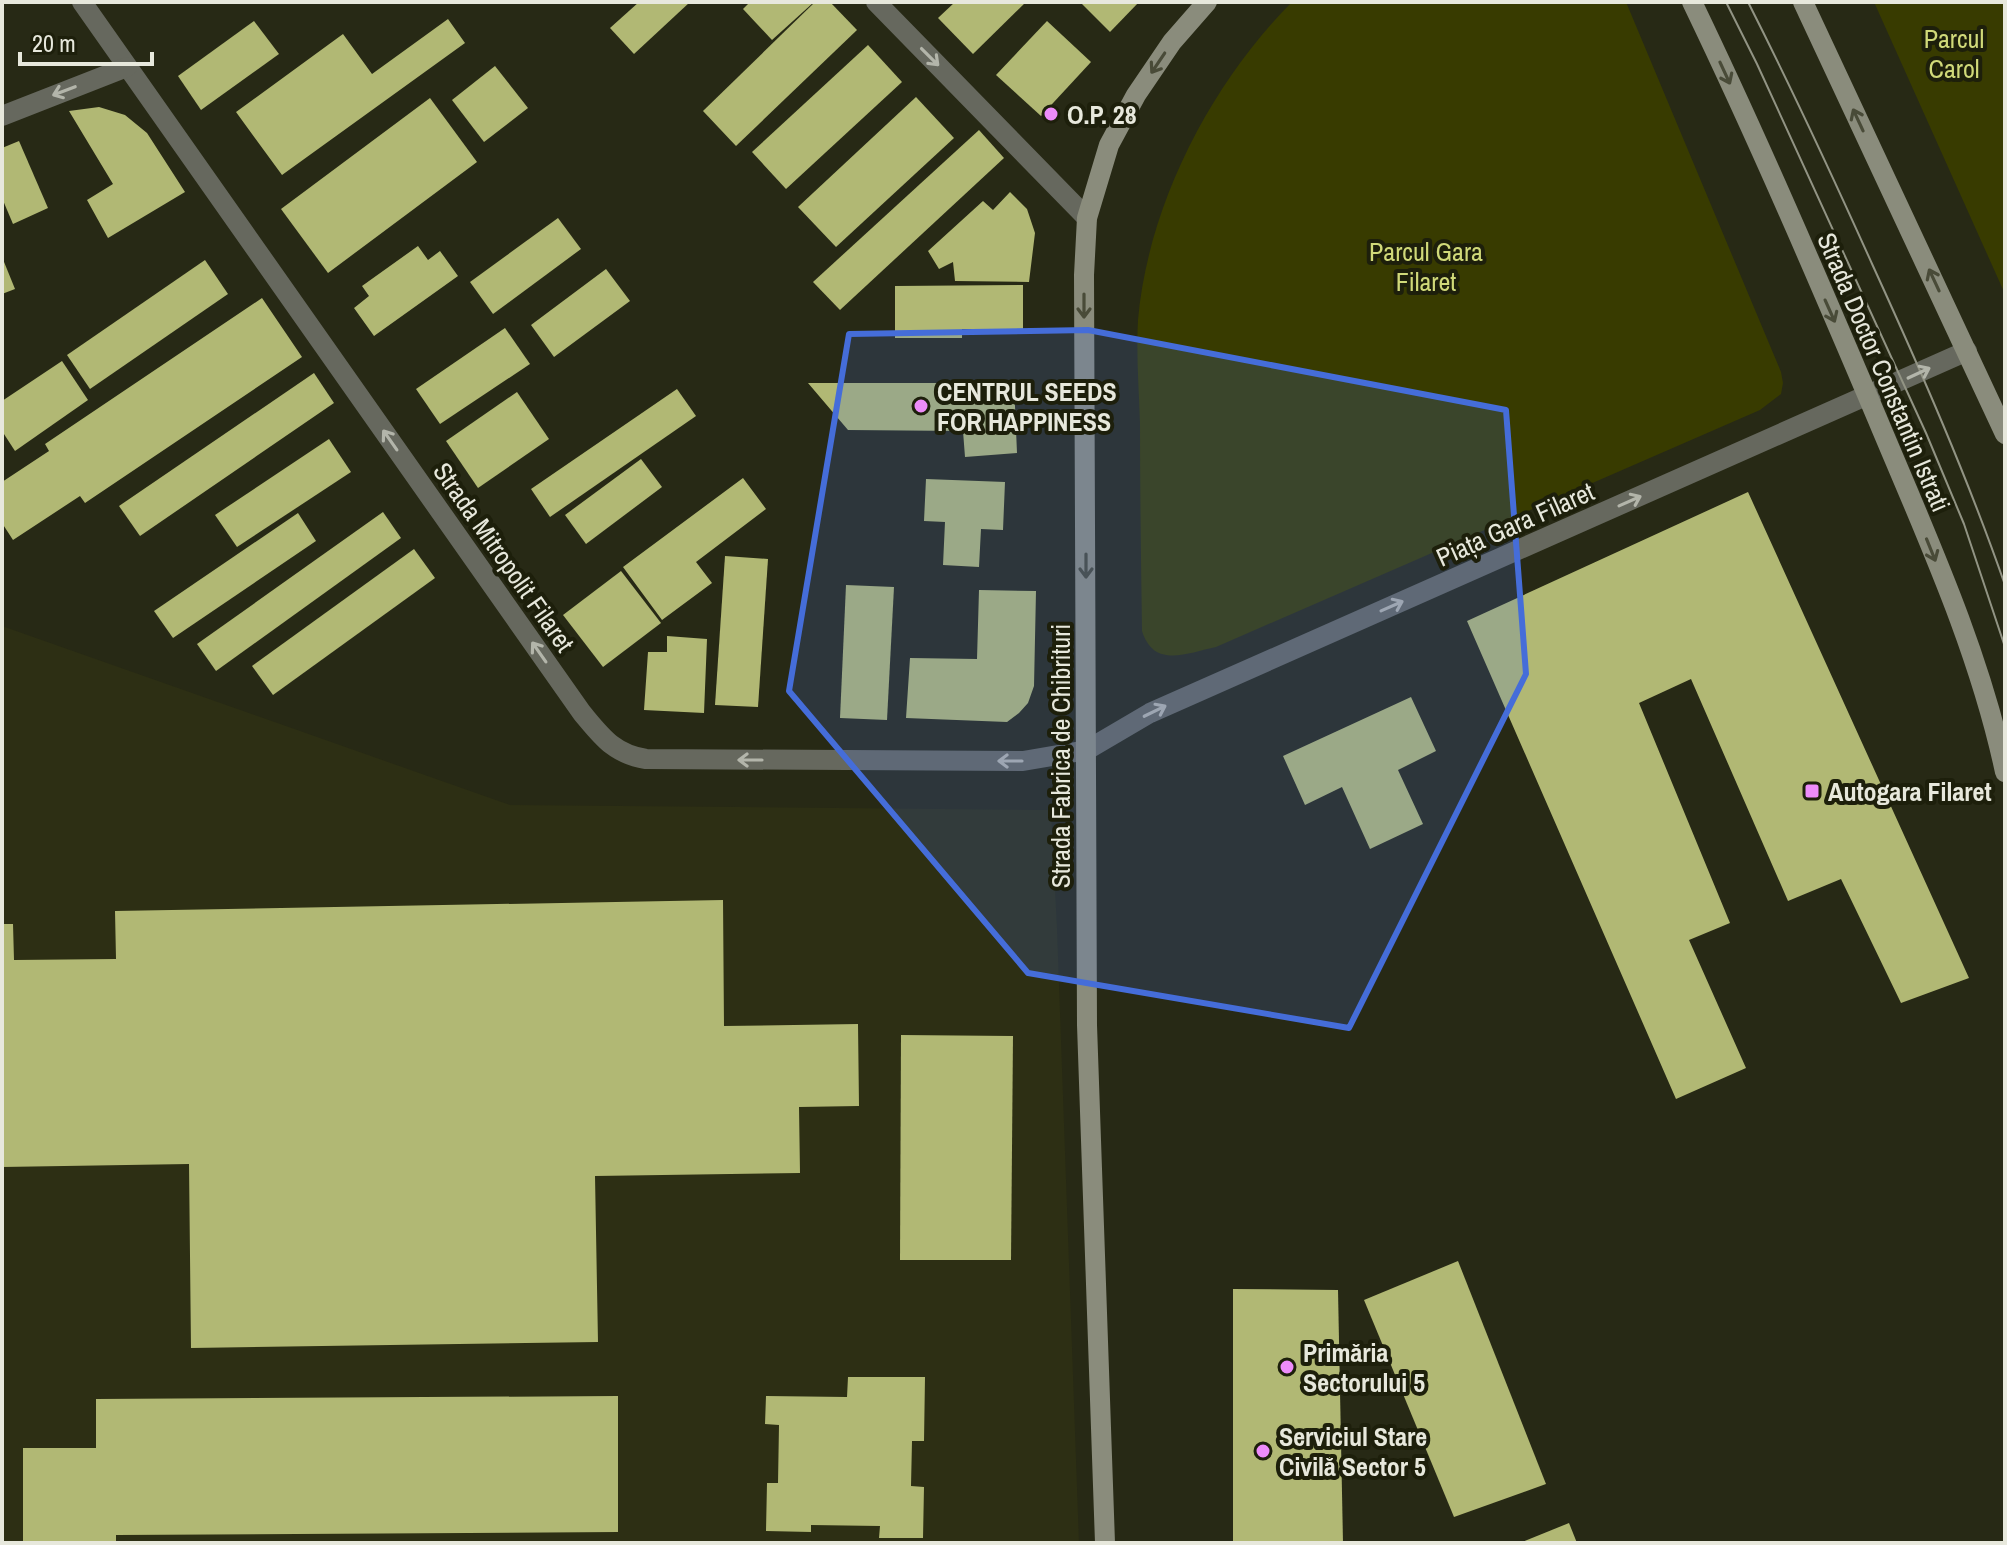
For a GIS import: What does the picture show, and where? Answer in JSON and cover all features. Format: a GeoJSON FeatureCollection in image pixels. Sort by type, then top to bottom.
{"type":"FeatureCollection","features":[{"type":"Feature","properties":{"kind":"street","name":"Strada Mitropolit Filaret"},"geometry":{"type":"LineString","coordinates":[[82,2],[582,713],[615,748],[628,756],[678,760],[1023,761],[1087,750]]}},
{"type":"Feature","properties":{"kind":"street"},"geometry":{"type":"LineString","coordinates":[[876,2],[1087,218]]}},
{"type":"Feature","properties":{"kind":"street","name":"Strada Fabrica de Chibrituri"},"geometry":{"type":"LineString","coordinates":[[1105,1543],[1087,1025],[1084,275],[1087,218],[1109,145],[1136,95],[1172,42],[1207,2]]}},
{"type":"Feature","properties":{"kind":"street","name":"Strada Doctor Constantin Istrati"},"geometry":{"type":"LineString","coordinates":[[1692,2],[1867,396],[1961,623],[1998,737],[2005,772]]}},
{"type":"Feature","properties":{"kind":"street"},"geometry":{"type":"LineString","coordinates":[[1803,2],[2005,434]]}},
{"type":"Feature","properties":{"kind":"street"},"geometry":{"type":"LineString","coordinates":[[2,116],[127,67]]}},
{"type":"Feature","properties":{"kind":"street","name":"Piața Gara Filaret"},"geometry":{"type":"LineString","coordinates":[[1087,750],[1150,713],[1967,351]]}},
{"type":"Feature","properties":{"kind":"highlighted area"},"geometry":{"type":"Polygon","coordinates":[[[1088,330],[1506,410],[1526,674],[1349,1028],[1028,973],[789,691],[849,334],[1088,330]]]}},
{"type":"Feature","properties":{"kind":"shaded area"},"geometry":{"type":"Polygon","coordinates":[[[2,626],[510,805],[1051,810],[1079,1543],[2,1543],[2,626]]]}},
{"type":"Feature","properties":{"kind":"green space","name":"Parcul Gara Filaret"},"geometry":{"type":"Polygon","coordinates":[[[1292,2],[1626,2],[1781,372],[1781,394],[1760,410],[1216,647],[1173,656],[1155,650],[1147,643],[1142,631],[1137,346],[1144,277],[1155,233],[1188,148],[1235,70],[1292,2]]]}},
{"type":"Feature","properties":{"kind":"green space","name":"Parcul Carol"},"geometry":{"type":"Polygon","coordinates":[[[1874,2],[2005,2],[2005,294],[1874,2]]]}},
{"type":"Feature","properties":{"kind":"building"},"geometry":{"type":"Polygon","coordinates":[[[639,2],[690,2],[634,54],[610,28],[639,2]]]}},
{"type":"Feature","properties":{"kind":"building"},"geometry":{"type":"Polygon","coordinates":[[[750,2],[814,2],[772,40],[743,9],[750,2]]]}},
{"type":"Feature","properties":{"kind":"building"},"geometry":{"type":"Polygon","coordinates":[[[815,2],[830,2],[857,30],[736,146],[703,111],[815,2]]]}},
{"type":"Feature","properties":{"kind":"building"},"geometry":{"type":"Polygon","coordinates":[[[955,2],[1026,2],[973,54],[938,18],[955,2]]]}},
{"type":"Feature","properties":{"kind":"building"},"geometry":{"type":"Polygon","coordinates":[[[1080,2],[1139,2],[1110,32],[1080,2]]]}},
{"type":"Feature","properties":{"kind":"building"},"geometry":{"type":"Polygon","coordinates":[[[448,19],[465,43],[282,175],[236,112],[343,34],[372,74],[448,19]]]}},
{"type":"Feature","properties":{"kind":"building"},"geometry":{"type":"Polygon","coordinates":[[[254,21],[279,54],[201,110],[178,76],[254,21]]]}},
{"type":"Feature","properties":{"kind":"building"},"geometry":{"type":"Polygon","coordinates":[[[1047,21],[1091,62],[1041,116],[996,75],[1047,21]]]}},
{"type":"Feature","properties":{"kind":"building"},"geometry":{"type":"Polygon","coordinates":[[[868,45],[902,82],[786,189],[752,152],[868,45]]]}},
{"type":"Feature","properties":{"kind":"building"},"geometry":{"type":"Polygon","coordinates":[[[495,66],[528,108],[484,142],[452,100],[495,66]]]}},
{"type":"Feature","properties":{"kind":"building"},"geometry":{"type":"Polygon","coordinates":[[[916,97],[954,138],[836,247],[798,207],[916,97]]]}},
{"type":"Feature","properties":{"kind":"building"},"geometry":{"type":"Polygon","coordinates":[[[430,98],[477,162],[328,273],[281,209],[430,98]]]}},
{"type":"Feature","properties":{"kind":"building"},"geometry":{"type":"Polygon","coordinates":[[[99,107],[125,115],[147,133],[185,192],[108,238],[87,200],[113,184],[69,111],[99,107]]]}},
{"type":"Feature","properties":{"kind":"building"},"geometry":{"type":"Polygon","coordinates":[[[979,130],[1004,158],[840,310],[813,282],[979,130]]]}},
{"type":"Feature","properties":{"kind":"building"},"geometry":{"type":"Polygon","coordinates":[[[19,141],[48,208],[13,224],[2,198],[2,148],[19,141]]]}},
{"type":"Feature","properties":{"kind":"building"},"geometry":{"type":"Polygon","coordinates":[[[1010,192],[1027,209],[1035,233],[1029,282],[955,281],[953,262],[939,269],[928,251],[983,201],[993,210],[1010,192]]]}},
{"type":"Feature","properties":{"kind":"building"},"geometry":{"type":"Polygon","coordinates":[[[558,218],[581,249],[493,314],[470,282],[558,218]]]}},
{"type":"Feature","properties":{"kind":"building"},"geometry":{"type":"Polygon","coordinates":[[[418,246],[428,260],[440,251],[458,276],[374,336],[354,308],[369,296],[362,286],[418,246]]]}},
{"type":"Feature","properties":{"kind":"building"},"geometry":{"type":"Polygon","coordinates":[[[2,257],[15,289],[2,294],[2,257]]]}},
{"type":"Feature","properties":{"kind":"building"},"geometry":{"type":"Polygon","coordinates":[[[205,260],[228,294],[90,389],[67,355],[205,260]]]}},
{"type":"Feature","properties":{"kind":"building"},"geometry":{"type":"Polygon","coordinates":[[[606,269],[630,301],[554,357],[531,325],[606,269]]]}},
{"type":"Feature","properties":{"kind":"building"},"geometry":{"type":"Polygon","coordinates":[[[1023,285],[1023,329],[962,329],[962,338],[895,338],[895,286],[1023,285]]]}},
{"type":"Feature","properties":{"kind":"building"},"geometry":{"type":"Polygon","coordinates":[[[262,298],[302,357],[85,503],[80,496],[13,540],[2,523],[2,482],[49,451],[45,444],[262,298]]]}},
{"type":"Feature","properties":{"kind":"building"},"geometry":{"type":"Polygon","coordinates":[[[505,328],[530,364],[440,424],[416,389],[505,328]]]}},
{"type":"Feature","properties":{"kind":"building"},"geometry":{"type":"Polygon","coordinates":[[[62,361],[88,400],[15,451],[2,431],[2,401],[62,361]]]}},
{"type":"Feature","properties":{"kind":"building"},"geometry":{"type":"Polygon","coordinates":[[[314,373],[334,403],[140,536],[119,506],[314,373]]]}},
{"type":"Feature","properties":{"kind":"building","name":"CENTRUL SEEDS FOR HAPPINESS"},"geometry":{"type":"Polygon","coordinates":[[[808,383],[1014,383],[1017,453],[965,457],[963,431],[848,430],[808,383]]]}},
{"type":"Feature","properties":{"kind":"building"},"geometry":{"type":"Polygon","coordinates":[[[677,389],[696,416],[550,517],[531,489],[677,389]]]}},
{"type":"Feature","properties":{"kind":"building"},"geometry":{"type":"Polygon","coordinates":[[[517,392],[549,439],[478,488],[446,441],[517,392]]]}},
{"type":"Feature","properties":{"kind":"building"},"geometry":{"type":"Polygon","coordinates":[[[329,439],[351,472],[237,547],[215,515],[329,439]]]}},
{"type":"Feature","properties":{"kind":"building"},"geometry":{"type":"Polygon","coordinates":[[[641,459],[662,487],[586,544],[565,515],[641,459]]]}},
{"type":"Feature","properties":{"kind":"building"},"geometry":{"type":"Polygon","coordinates":[[[743,478],[766,509],[696,562],[712,583],[662,620],[623,567],[743,478]]]}},
{"type":"Feature","properties":{"kind":"building"},"geometry":{"type":"Polygon","coordinates":[[[926,479],[1005,482],[1003,530],[981,529],[979,567],[943,565],[945,522],[924,521],[926,479]]]}},
{"type":"Feature","properties":{"kind":"building","name":"Autogara Filaret"},"geometry":{"type":"Polygon","coordinates":[[[1748,492],[1969,978],[1901,1003],[1841,879],[1788,901],[1691,679],[1639,703],[1730,923],[1689,940],[1746,1068],[1676,1099],[1467,621],[1748,492]]]}},
{"type":"Feature","properties":{"kind":"building"},"geometry":{"type":"Polygon","coordinates":[[[383,512],[401,538],[216,671],[197,644],[383,512]]]}},
{"type":"Feature","properties":{"kind":"building"},"geometry":{"type":"Polygon","coordinates":[[[298,513],[316,541],[173,638],[154,611],[298,513]]]}},
{"type":"Feature","properties":{"kind":"building"},"geometry":{"type":"Polygon","coordinates":[[[414,549],[435,578],[273,695],[252,666],[414,549]]]}},
{"type":"Feature","properties":{"kind":"building"},"geometry":{"type":"Polygon","coordinates":[[[725,556],[768,559],[758,707],[715,705],[725,556]]]}},
{"type":"Feature","properties":{"kind":"building"},"geometry":{"type":"Polygon","coordinates":[[[621,571],[661,623],[603,667],[563,615],[621,571]]]}},
{"type":"Feature","properties":{"kind":"building"},"geometry":{"type":"Polygon","coordinates":[[[846,585],[894,587],[887,720],[840,718],[846,585]]]}},
{"type":"Feature","properties":{"kind":"building"},"geometry":{"type":"Polygon","coordinates":[[[979,590],[1036,591],[1034,686],[1028,703],[1007,722],[906,718],[910,658],[977,659],[979,590]]]}},
{"type":"Feature","properties":{"kind":"building"},"geometry":{"type":"Polygon","coordinates":[[[667,636],[707,639],[704,713],[644,710],[648,652],[667,652],[667,636]]]}},
{"type":"Feature","properties":{"kind":"building"},"geometry":{"type":"Polygon","coordinates":[[[1411,697],[1436,751],[1398,770],[1423,824],[1370,849],[1342,787],[1305,805],[1283,756],[1411,697]]]}},
{"type":"Feature","properties":{"kind":"building"},"geometry":{"type":"Polygon","coordinates":[[[723,900],[724,1026],[858,1024],[859,1106],[799,1107],[800,1173],[595,1176],[598,1342],[191,1348],[189,1164],[2,1167],[2,924],[13,924],[14,960],[116,959],[115,911],[723,900]]]}},
{"type":"Feature","properties":{"kind":"building"},"geometry":{"type":"Polygon","coordinates":[[[901,1035],[1013,1036],[1011,1260],[900,1260],[901,1035]]]}},
{"type":"Feature","properties":{"kind":"building"},"geometry":{"type":"Polygon","coordinates":[[[1458,1261],[1546,1484],[1454,1517],[1364,1300],[1458,1261]]]}},
{"type":"Feature","properties":{"kind":"building","name":"Primăria Sectorului 5"},"geometry":{"type":"Polygon","coordinates":[[[1233,1289],[1338,1290],[1343,1543],[1233,1543],[1233,1289]]]}},
{"type":"Feature","properties":{"kind":"building"},"geometry":{"type":"Polygon","coordinates":[[[848,1377],[925,1377],[924,1441],[912,1441],[911,1486],[924,1487],[923,1538],[879,1538],[880,1526],[811,1525],[811,1532],[766,1531],[767,1483],[778,1483],[779,1425],[765,1424],[766,1396],[847,1397],[848,1377]]]}},
{"type":"Feature","properties":{"kind":"building"},"geometry":{"type":"Polygon","coordinates":[[[618,1396],[618,1532],[116,1535],[116,1543],[23,1543],[23,1448],[96,1448],[96,1399],[618,1396]]]}},
{"type":"Feature","properties":{"kind":"building"},"geometry":{"type":"Polygon","coordinates":[[[1569,1523],[1577,1543],[1520,1543],[1569,1523]]]}},
{"type":"Feature","properties":{"kind":"tram line"},"geometry":{"type":"LineString","coordinates":[[1726,2],[1926,433],[1964,524],[2005,647]]}},
{"type":"Feature","properties":{"kind":"tram line"},"geometry":{"type":"LineString","coordinates":[[1748,2],[1909,345],[2005,585]]}},
{"type":"Feature","properties":{"kind":"place","name":"O.P. 28"},"geometry":{"type":"Point","coordinates":[1051,114]}},
{"type":"Feature","properties":{"kind":"place","name":"CENTRUL SEEDS FOR HAPPINESS"},"geometry":{"type":"Point","coordinates":[921,406]}},
{"type":"Feature","properties":{"kind":"place","name":"Autogara Filaret"},"geometry":{"type":"Point","coordinates":[1812,791]}},
{"type":"Feature","properties":{"kind":"place","name":"Primăria Sectorului 5"},"geometry":{"type":"Point","coordinates":[1287,1367]}},
{"type":"Feature","properties":{"kind":"place","name":"Serviciul Stare Civilă Sector 5"},"geometry":{"type":"Point","coordinates":[1263,1451]}}]}
